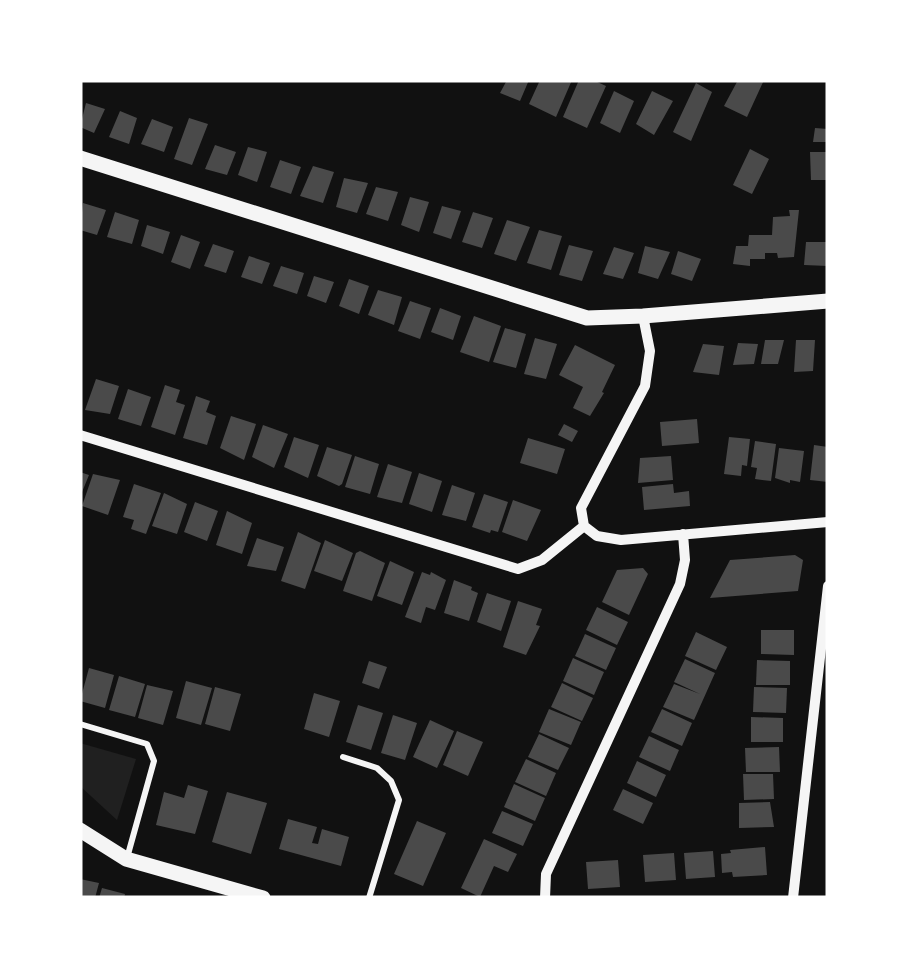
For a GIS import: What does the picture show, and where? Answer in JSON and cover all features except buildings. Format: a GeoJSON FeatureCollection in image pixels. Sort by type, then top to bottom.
{"type":"FeatureCollection","features":[{"type":"Feature","properties":{"kind":"street"},"geometry":{"type":"LineString","coordinates":[[80,158],[586,318],[828,301]]}},
{"type":"Feature","properties":{"kind":"street"},"geometry":{"type":"LineString","coordinates":[[642,316],[650,350],[645,386],[581,508],[584,526],[597,536],[622,540],[828,522]]}},
{"type":"Feature","properties":{"kind":"street"},"geometry":{"type":"LineString","coordinates":[[80,434],[518,568],[542,560],[584,526]]}},
{"type":"Feature","properties":{"kind":"street"},"geometry":{"type":"LineString","coordinates":[[545,898],[546,874],[680,584],[686,560],[683,534]]}},
{"type":"Feature","properties":{"kind":"street"},"geometry":{"type":"LineString","coordinates":[[793,898],[828,586]]}},
{"type":"Feature","properties":{"kind":"street"},"geometry":{"type":"LineString","coordinates":[[80,830],[126,859],[214,891],[262,898]]}},
{"type":"Feature","properties":{"kind":"lane"},"geometry":{"type":"LineString","coordinates":[[80,724],[147,744],[154,762],[126,859]]}},
{"type":"Feature","properties":{"kind":"lane"},"geometry":{"type":"LineString","coordinates":[[343,757],[377,768],[391,781],[399,800],[368,898]]}},
{"type":"Feature","properties":{"kind":"shaded area"},"geometry":{"type":"Polygon","coordinates":[[[80,743],[136,759],[117,820],[80,786],[80,743]]]}}]}
